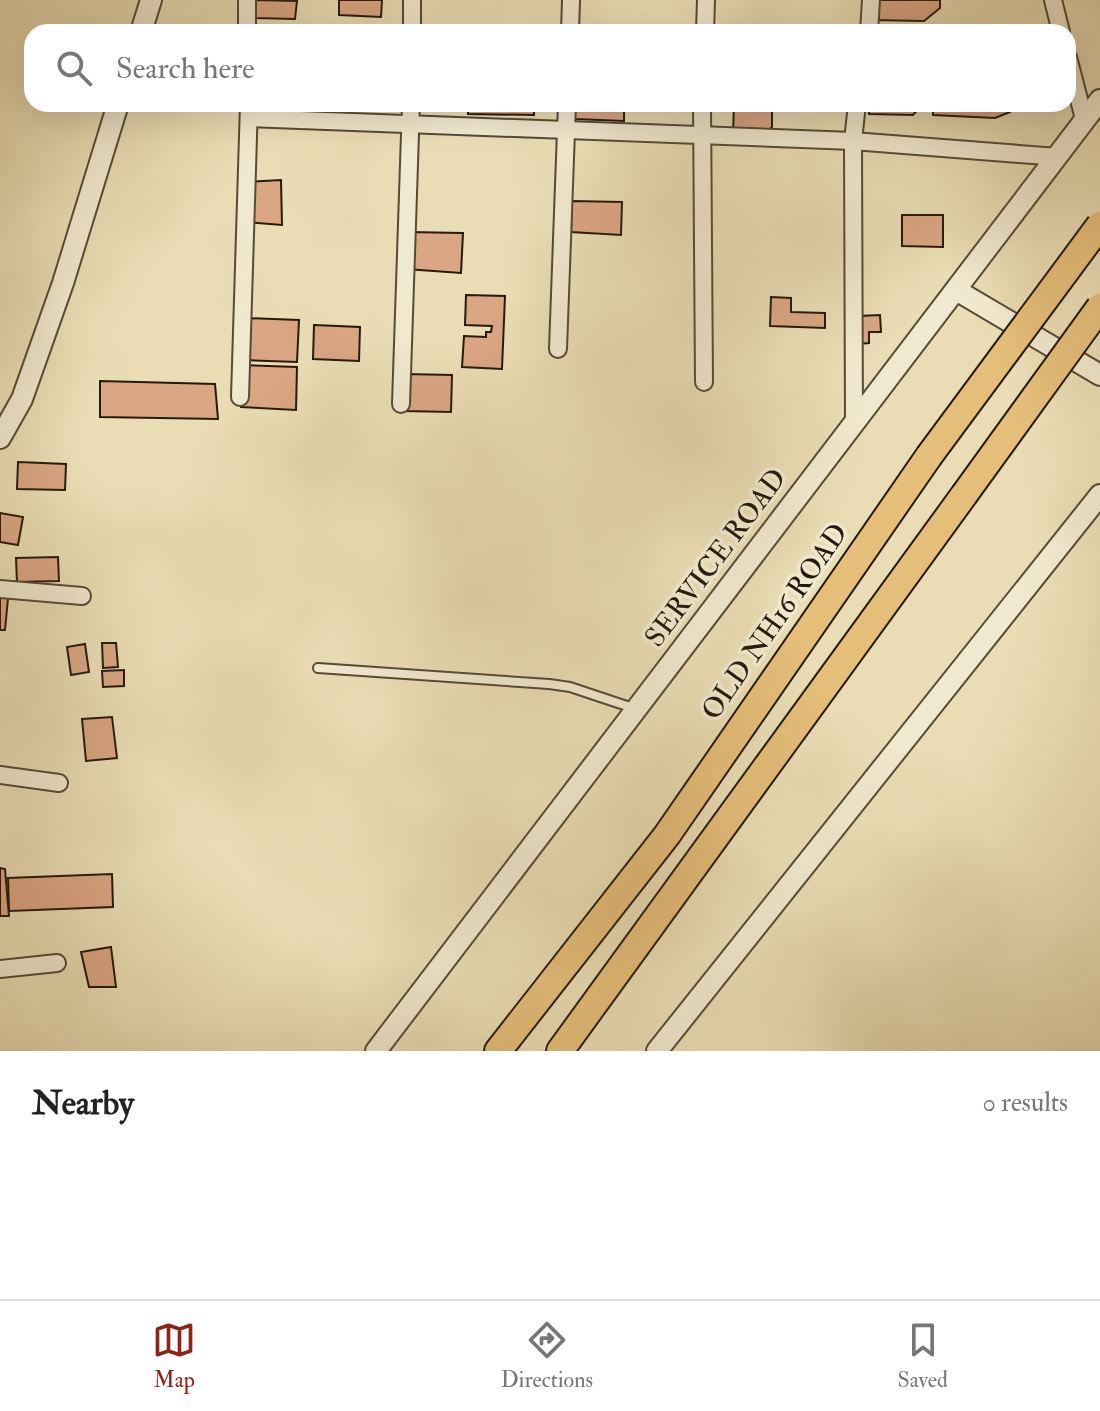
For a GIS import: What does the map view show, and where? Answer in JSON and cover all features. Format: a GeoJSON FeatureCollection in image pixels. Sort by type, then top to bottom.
{"type":"FeatureCollection","features":[{"type":"Feature","properties":{"kind":"main road","name":"OLD NH16 ROAD"},"geometry":{"type":"LineString","coordinates":[[498,1051],[667,835],[929,456],[1100,225]]}},
{"type":"Feature","properties":{"kind":"main road"},"geometry":{"type":"LineString","coordinates":[[560,1051],[1100,307]]}},
{"type":"Feature","properties":{"kind":"street"},"geometry":{"type":"LineString","coordinates":[[144,24],[151,0]]}},
{"type":"Feature","properties":{"kind":"street"},"geometry":{"type":"LineString","coordinates":[[247,0],[247,24]]}},
{"type":"Feature","properties":{"kind":"street"},"geometry":{"type":"LineString","coordinates":[[412,0],[412,24]]}},
{"type":"Feature","properties":{"kind":"street"},"geometry":{"type":"LineString","coordinates":[[570,24],[571,0]]}},
{"type":"Feature","properties":{"kind":"street"},"geometry":{"type":"LineString","coordinates":[[705,24],[706,0]]}},
{"type":"Feature","properties":{"kind":"street"},"geometry":{"type":"LineString","coordinates":[[870,24],[871,0]]}},
{"type":"Feature","properties":{"kind":"street"},"geometry":{"type":"LineString","coordinates":[[1053,0],[1059,24]]}},
{"type":"Feature","properties":{"kind":"street"},"geometry":{"type":"LineString","coordinates":[[1076,88],[1084,119]]}},
{"type":"Feature","properties":{"kind":"street","name":"SERVICE ROAD"},"geometry":{"type":"LineString","coordinates":[[376,1051],[1100,100]]}},
{"type":"Feature","properties":{"kind":"street"},"geometry":{"type":"LineString","coordinates":[[0,438],[22,399],[53,312],[116,112]]}},
{"type":"Feature","properties":{"kind":"street"},"geometry":{"type":"LineString","coordinates":[[240,397],[250,112]]}},
{"type":"Feature","properties":{"kind":"street"},"geometry":{"type":"LineString","coordinates":[[262,112],[410,124],[853,141],[1058,157]]}},
{"type":"Feature","properties":{"kind":"street"},"geometry":{"type":"LineString","coordinates":[[401,404],[411,112]]}},
{"type":"Feature","properties":{"kind":"street"},"geometry":{"type":"LineString","coordinates":[[558,349],[567,112]]}},
{"type":"Feature","properties":{"kind":"street"},"geometry":{"type":"LineString","coordinates":[[702,112],[704,382]]}},
{"type":"Feature","properties":{"kind":"street"},"geometry":{"type":"LineString","coordinates":[[854,424],[853,141],[856,112]]}},
{"type":"Feature","properties":{"kind":"street"},"geometry":{"type":"LineString","coordinates":[[956,290],[1100,375]]}},
{"type":"Feature","properties":{"kind":"street"},"geometry":{"type":"LineString","coordinates":[[657,1051],[1100,495]]}},
{"type":"Feature","properties":{"kind":"street"},"geometry":{"type":"LineString","coordinates":[[0,589],[82,596]]}},
{"type":"Feature","properties":{"kind":"street"},"geometry":{"type":"LineString","coordinates":[[0,775],[59,783]]}},
{"type":"Feature","properties":{"kind":"street"},"geometry":{"type":"LineString","coordinates":[[0,969],[57,963]]}},
{"type":"Feature","properties":{"kind":"lane"},"geometry":{"type":"LineString","coordinates":[[318,668],[549,684],[570,687],[636,709]]}},
{"type":"Feature","properties":{"kind":"building"},"geometry":{"type":"Polygon","coordinates":[[[256,0],[297,1],[295,19],[254,18],[256,0]]]}},
{"type":"Feature","properties":{"kind":"building"},"geometry":{"type":"Polygon","coordinates":[[[339,0],[382,0],[381,17],[339,15],[339,0]]]}},
{"type":"Feature","properties":{"kind":"building"},"geometry":{"type":"Polygon","coordinates":[[[873,0],[940,0],[940,8],[924,21],[871,20],[873,0]]]}},
{"type":"Feature","properties":{"kind":"building"},"geometry":{"type":"Polygon","coordinates":[[[468,112],[534,112],[534,115],[468,112]]]}},
{"type":"Feature","properties":{"kind":"building"},"geometry":{"type":"Polygon","coordinates":[[[575,112],[624,112],[624,121],[575,119],[575,112]]]}},
{"type":"Feature","properties":{"kind":"building"},"geometry":{"type":"Polygon","coordinates":[[[734,112],[772,112],[772,127],[765,133],[733,133],[734,112]]]}},
{"type":"Feature","properties":{"kind":"building"},"geometry":{"type":"Polygon","coordinates":[[[869,112],[916,112],[913,115],[869,112]]]}},
{"type":"Feature","properties":{"kind":"building"},"geometry":{"type":"Polygon","coordinates":[[[933,112],[1010,112],[995,118],[933,115],[933,112]]]}},
{"type":"Feature","properties":{"kind":"building"},"geometry":{"type":"Polygon","coordinates":[[[281,180],[282,225],[246,222],[247,182],[281,180]]]}},
{"type":"Feature","properties":{"kind":"building"},"geometry":{"type":"Polygon","coordinates":[[[572,201],[622,202],[621,235],[571,232],[572,201]]]}},
{"type":"Feature","properties":{"kind":"building"},"geometry":{"type":"Polygon","coordinates":[[[902,215],[943,215],[943,247],[902,246],[902,215]]]}},
{"type":"Feature","properties":{"kind":"building"},"geometry":{"type":"Polygon","coordinates":[[[408,232],[463,233],[461,273],[406,269],[408,232]]]}},
{"type":"Feature","properties":{"kind":"building"},"geometry":{"type":"Polygon","coordinates":[[[466,295],[505,296],[502,369],[462,367],[464,336],[486,337],[492,326],[465,325],[466,295]]]}},
{"type":"Feature","properties":{"kind":"building"},"geometry":{"type":"Polygon","coordinates":[[[771,297],[791,298],[791,312],[825,313],[825,328],[770,326],[771,297]]]}},
{"type":"Feature","properties":{"kind":"building"},"geometry":{"type":"Polygon","coordinates":[[[880,315],[881,332],[869,332],[869,343],[859,344],[858,316],[880,315]]]}},
{"type":"Feature","properties":{"kind":"building"},"geometry":{"type":"Polygon","coordinates":[[[245,318],[299,320],[297,362],[244,360],[245,318]]]}},
{"type":"Feature","properties":{"kind":"building"},"geometry":{"type":"Polygon","coordinates":[[[314,325],[360,327],[359,361],[313,359],[314,325]]]}},
{"type":"Feature","properties":{"kind":"building"},"geometry":{"type":"Polygon","coordinates":[[[242,365],[297,367],[296,410],[241,407],[242,365]]]}},
{"type":"Feature","properties":{"kind":"building"},"geometry":{"type":"Polygon","coordinates":[[[404,374],[452,375],[451,412],[404,411],[404,374]]]}},
{"type":"Feature","properties":{"kind":"building"},"geometry":{"type":"Polygon","coordinates":[[[100,381],[215,384],[218,419],[100,417],[100,381]]]}},
{"type":"Feature","properties":{"kind":"building"},"geometry":{"type":"Polygon","coordinates":[[[18,462],[66,464],[65,490],[17,489],[18,462]]]}},
{"type":"Feature","properties":{"kind":"building"},"geometry":{"type":"Polygon","coordinates":[[[0,513],[23,517],[18,545],[0,542],[0,513]]]}},
{"type":"Feature","properties":{"kind":"building"},"geometry":{"type":"Polygon","coordinates":[[[58,557],[59,581],[17,582],[16,558],[58,557]]]}},
{"type":"Feature","properties":{"kind":"building"},"geometry":{"type":"Polygon","coordinates":[[[0,597],[8,598],[5,630],[0,630],[0,597]]]}},
{"type":"Feature","properties":{"kind":"building"},"geometry":{"type":"Polygon","coordinates":[[[102,643],[116,643],[118,667],[103,668],[102,643]]]}},
{"type":"Feature","properties":{"kind":"building"},"geometry":{"type":"Polygon","coordinates":[[[85,644],[89,672],[71,675],[67,647],[85,644]]]}},
{"type":"Feature","properties":{"kind":"building"},"geometry":{"type":"Polygon","coordinates":[[[124,670],[124,686],[103,687],[102,671],[124,670]]]}},
{"type":"Feature","properties":{"kind":"building"},"geometry":{"type":"Polygon","coordinates":[[[112,717],[117,758],[86,761],[82,719],[112,717]]]}},
{"type":"Feature","properties":{"kind":"building"},"geometry":{"type":"Polygon","coordinates":[[[0,868],[5,869],[9,916],[0,916],[0,868]]]}},
{"type":"Feature","properties":{"kind":"building"},"geometry":{"type":"Polygon","coordinates":[[[112,874],[113,907],[9,911],[8,878],[112,874]]]}},
{"type":"Feature","properties":{"kind":"building"},"geometry":{"type":"Polygon","coordinates":[[[111,947],[116,987],[89,987],[81,952],[111,947]]]}}]}
